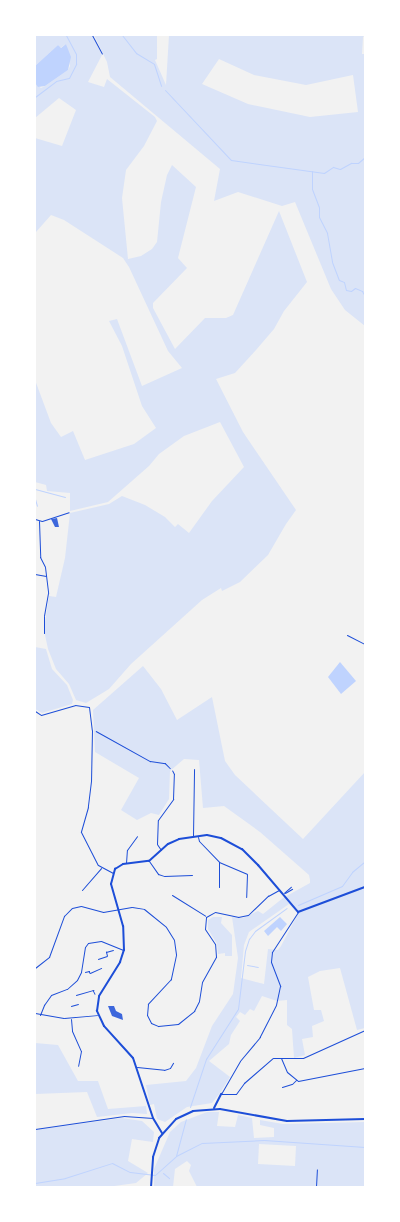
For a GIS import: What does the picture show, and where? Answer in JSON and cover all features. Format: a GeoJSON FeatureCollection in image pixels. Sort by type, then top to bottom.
{"type":"FeatureCollection","features":[{"type":"Feature","properties":{"kind":"street"},"geometry":{"type":"LineString","coordinates":[[92,35],[102,54]]}},
{"type":"Feature","properties":{"kind":"street"},"geometry":{"type":"LineString","coordinates":[[35,519],[39,521],[69,512]]}},
{"type":"Feature","properties":{"kind":"street"},"geometry":{"type":"LineString","coordinates":[[39,521],[40,557],[46,576],[48,594],[44,616],[44,633]]}},
{"type":"Feature","properties":{"kind":"street"},"geometry":{"type":"LineString","coordinates":[[347,635],[365,644]]}},
{"type":"Feature","properties":{"kind":"street"},"geometry":{"type":"LineString","coordinates":[[35,711],[38,714],[75,704],[87,706],[92,730],[91,790],[81,832],[101,867],[112,873]]}},
{"type":"Feature","properties":{"kind":"street"},"geometry":{"type":"LineString","coordinates":[[193,836],[194,769]]}},
{"type":"Feature","properties":{"kind":"street"},"geometry":{"type":"LineString","coordinates":[[161,850],[158,844],[158,820],[173,798],[174,774],[172,770]]}},
{"type":"Feature","properties":{"kind":"street"},"geometry":{"type":"LineString","coordinates":[[198,835],[199,841],[219,862],[246,874],[246,897]]}},
{"type":"Feature","properties":{"kind":"street"},"geometry":{"type":"LineString","coordinates":[[162,1133],[153,1118],[137,1068],[127,1050],[104,1026],[98,1015],[98,999],[120,962],[124,950],[123,926],[111,884],[112,873],[119,866],[149,861],[172,842],[198,835],[221,838],[242,849],[298,912]]}},
{"type":"Feature","properties":{"kind":"street"},"geometry":{"type":"LineString","coordinates":[[126,864],[127,850],[137,836]]}},
{"type":"Feature","properties":{"kind":"street"},"geometry":{"type":"LineString","coordinates":[[149,861],[158,874],[164,876],[192,876]]}},
{"type":"Feature","properties":{"kind":"street"},"geometry":{"type":"LineString","coordinates":[[219,862],[219,887]]}},
{"type":"Feature","properties":{"kind":"street"},"geometry":{"type":"LineString","coordinates":[[82,890],[101,867]]}},
{"type":"Feature","properties":{"kind":"street"},"geometry":{"type":"LineString","coordinates":[[214,1108],[240,1061],[260,1037],[276,1005],[280,986],[271,962],[272,952],[298,912],[365,887]]}},
{"type":"Feature","properties":{"kind":"street"},"geometry":{"type":"LineString","coordinates":[[206,917],[215,912],[238,917],[248,915],[268,896],[280,890]]}},
{"type":"Feature","properties":{"kind":"street"},"geometry":{"type":"LineString","coordinates":[[35,968],[49,957],[64,916],[72,908],[82,906],[103,912],[132,906],[144,908],[163,923],[174,940],[176,954],[174,971],[168,983],[148,1004],[147,1010],[151,1023],[161,1027],[182,1022],[190,1016],[197,1006],[202,982],[217,952],[215,944],[205,929],[206,917],[200,911],[172,895]]}},
{"type":"Feature","properties":{"kind":"street"},"geometry":{"type":"LineString","coordinates":[[40,1014],[51,995],[72,986],[81,972],[88,943],[102,941],[124,950]]}},
{"type":"Feature","properties":{"kind":"street"},"geometry":{"type":"LineString","coordinates":[[35,1014],[71,1018],[98,1015]]}},
{"type":"Feature","properties":{"kind":"street"},"geometry":{"type":"LineString","coordinates":[[71,1018],[72,1031],[81,1051],[78,1066]]}},
{"type":"Feature","properties":{"kind":"street"},"geometry":{"type":"LineString","coordinates":[[221,1094],[236,1094],[268,1060],[281,1057],[295,1060],[303,1058],[365,1030]]}},
{"type":"Feature","properties":{"kind":"street"},"geometry":{"type":"LineString","coordinates":[[281,1057],[287,1072],[296,1080]]}},
{"type":"Feature","properties":{"kind":"street"},"geometry":{"type":"LineString","coordinates":[[137,1068],[144,1066],[164,1070],[170,1068],[173,1062]]}},
{"type":"Feature","properties":{"kind":"street"},"geometry":{"type":"LineString","coordinates":[[282,1087],[296,1080],[365,1068]]}},
{"type":"Feature","properties":{"kind":"street"},"geometry":{"type":"LineString","coordinates":[[151,1187],[155,1151],[162,1133],[185,1113],[214,1108],[287,1121],[365,1119]]}},
{"type":"Feature","properties":{"kind":"street"},"geometry":{"type":"LineString","coordinates":[[35,1129],[129,1115],[153,1118]]}},
{"type":"Feature","properties":{"kind":"lane"},"geometry":{"type":"LineString","coordinates":[[35,574],[46,576]]}},
{"type":"Feature","properties":{"kind":"lane"},"geometry":{"type":"LineString","coordinates":[[283,894],[291,887]]}},
{"type":"Feature","properties":{"kind":"lane"},"geometry":{"type":"LineString","coordinates":[[283,894],[292,890]]}},
{"type":"Feature","properties":{"kind":"path"},"geometry":{"type":"LineString","coordinates":[[92,730],[150,761],[164,763],[172,770]]}},
{"type":"Feature","properties":{"kind":"path"},"geometry":{"type":"LineString","coordinates":[[98,959],[107,956],[106,952],[117,948]]}},
{"type":"Feature","properties":{"kind":"path"},"geometry":{"type":"LineString","coordinates":[[81,972],[89,971],[90,973],[101,968]]}},
{"type":"Feature","properties":{"kind":"path"},"geometry":{"type":"LineString","coordinates":[[76,995],[93,990],[98,999]]}},
{"type":"Feature","properties":{"kind":"path"},"geometry":{"type":"LineString","coordinates":[[71,1006],[78,1004]]}},
{"type":"Feature","properties":{"kind":"path"},"geometry":{"type":"LineString","coordinates":[[316,1187],[317,1170]]}},
{"type":"Feature","properties":{"kind":"shaded area"},"geometry":{"type":"Polygon","coordinates":[[[35,35],[92,35],[102,55],[88,82],[104,87],[107,79],[155,117],[157,121],[144,146],[126,170],[122,198],[128,259],[141,256],[152,249],[157,242],[161,202],[167,175],[172,165],[196,187],[178,258],[187,268],[153,303],[153,308],[175,349],[205,318],[226,318],[233,315],[279,211],[307,282],[284,311],[274,329],[235,373],[216,379],[243,432],[296,510],[268,555],[240,582],[222,591],[221,588],[202,600],[131,664],[109,689],[86,703],[76,700],[69,684],[56,669],[45,635],[49,596],[56,597],[65,558],[70,513],[109,504],[122,496],[145,505],[165,517],[175,527],[178,524],[189,533],[212,501],[244,467],[220,422],[184,436],[159,454],[149,466],[108,502],[70,511],[70,493],[47,491],[46,485],[35,482],[35,380],[51,423],[61,437],[73,431],[85,460],[134,444],[156,428],[142,406],[122,346],[109,321],[117,319],[142,386],[182,368],[168,351],[123,258],[64,220],[51,215],[36,232],[35,138],[62,146],[76,110],[59,98],[35,118],[35,83],[41,88],[68,70],[70,66],[66,44],[60,48],[58,45],[35,66],[35,35]]]}},
{"type":"Feature","properties":{"kind":"shaded area"},"geometry":{"type":"Polygon","coordinates":[[[94,35],[157,35],[157,59],[155,60],[166,85],[169,35],[365,35],[363,37],[362,54],[365,54],[365,326],[345,310],[331,289],[295,202],[282,206],[238,192],[214,201],[220,169],[110,77],[107,62],[94,35]],[[219,59],[202,84],[248,104],[310,117],[358,112],[353,75],[306,85],[254,75],[219,59]]]}},
{"type":"Feature","properties":{"kind":"shaded area"},"geometry":{"type":"Polygon","coordinates":[[[35,647],[46,649],[52,669],[67,685],[73,700],[72,704],[42,713],[35,709],[35,647]]]}},
{"type":"Feature","properties":{"kind":"shaded area"},"geometry":{"type":"Polygon","coordinates":[[[143,666],[161,689],[177,720],[212,697],[225,761],[235,775],[303,839],[365,772],[365,1028],[357,1030],[340,968],[320,971],[308,977],[314,1010],[321,1010],[324,1021],[312,1026],[313,1037],[302,1039],[305,1055],[294,1058],[292,1029],[287,1025],[287,1000],[277,1001],[262,996],[254,1011],[250,1009],[245,1015],[240,1012],[236,1017],[240,1021],[231,1035],[229,1044],[209,1061],[230,1077],[212,1103],[187,1107],[165,1122],[157,1119],[154,1104],[150,1105],[146,1085],[186,1081],[196,1068],[212,1026],[233,994],[238,958],[232,917],[243,918],[258,911],[263,914],[283,898],[310,883],[310,880],[309,875],[260,832],[224,806],[203,808],[199,760],[184,759],[170,771],[169,799],[159,815],[151,813],[137,820],[121,810],[139,778],[95,752],[93,710],[143,666]],[[289,904],[249,932],[244,945],[241,978],[264,984],[268,949],[278,950],[298,914],[289,904]]]}},
{"type":"Feature","properties":{"kind":"shaded area"},"geometry":{"type":"Polygon","coordinates":[[[213,917],[222,917],[221,923],[232,935],[232,956],[225,956],[225,953],[218,954],[217,944],[208,929],[208,920],[213,917]]]}},
{"type":"Feature","properties":{"kind":"shaded area"},"geometry":{"type":"Polygon","coordinates":[[[35,1043],[58,1045],[78,1081],[98,1081],[108,1109],[146,1106],[147,1114],[132,1113],[97,1117],[87,1092],[35,1094],[35,1043]]]}},
{"type":"Feature","properties":{"kind":"shaded area"},"geometry":{"type":"Polygon","coordinates":[[[207,1112],[219,1112],[217,1126],[235,1127],[238,1115],[252,1118],[254,1138],[274,1137],[274,1128],[260,1125],[260,1120],[283,1124],[365,1122],[365,1187],[197,1187],[189,1171],[191,1165],[187,1161],[175,1169],[173,1187],[154,1187],[154,1169],[170,1132],[181,1122],[207,1112]],[[259,1144],[258,1164],[295,1166],[296,1146],[259,1144]]]}},
{"type":"Feature","properties":{"kind":"shaded area"},"geometry":{"type":"Polygon","coordinates":[[[122,1118],[142,1121],[154,1132],[153,1142],[132,1139],[128,1161],[148,1173],[136,1183],[107,1187],[35,1187],[35,1130],[122,1118]]]}},
{"type":"Feature","properties":{"kind":"water"},"geometry":{"type":"Polygon","coordinates":[[[66,44],[71,57],[68,70],[45,86],[38,87],[35,83],[35,66],[58,45],[61,48],[66,44]]]}},
{"type":"Feature","properties":{"kind":"water"},"geometry":{"type":"Polygon","coordinates":[[[340,662],[356,681],[341,694],[328,677],[340,662]]]}},
{"type":"Feature","properties":{"kind":"water"},"geometry":{"type":"Polygon","coordinates":[[[280,917],[287,924],[281,931],[277,927],[268,936],[264,931],[280,917]]]}},
{"type":"Feature","properties":{"kind":"building"},"geometry":{"type":"Polygon","coordinates":[[[57,518],[59,527],[55,527],[51,519],[57,518]]]}},
{"type":"Feature","properties":{"kind":"building"},"geometry":{"type":"Polygon","coordinates":[[[108,1006],[114,1006],[116,1011],[122,1014],[123,1020],[112,1016],[108,1006]]]}},
{"type":"Feature","properties":{"kind":"waterway"},"geometry":{"type":"LineString","coordinates":[[35,97],[56,81],[69,78],[76,64],[76,54],[66,35]]}},
{"type":"Feature","properties":{"kind":"waterway"},"geometry":{"type":"LineString","coordinates":[[122,35],[136,53],[154,64],[161,86]]}},
{"type":"Feature","properties":{"kind":"waterway"},"geometry":{"type":"LineString","coordinates":[[165,90],[231,160],[324,173],[333,167],[340,169],[351,163],[358,163],[365,157]]}},
{"type":"Feature","properties":{"kind":"waterway"},"geometry":{"type":"LineString","coordinates":[[312,171],[312,189],[319,207],[319,217],[327,233],[332,262],[339,280],[344,282],[346,290],[351,291],[355,288],[362,291],[365,296]]}},
{"type":"Feature","properties":{"kind":"waterway"},"geometry":{"type":"LineString","coordinates":[[35,489],[65,497]]}},
{"type":"Feature","properties":{"kind":"waterway"},"geometry":{"type":"LineString","coordinates":[[35,499],[37,506]]}},
{"type":"Feature","properties":{"kind":"waterway"},"geometry":{"type":"LineString","coordinates":[[298,905],[342,886],[352,872],[365,861]]}},
{"type":"Feature","properties":{"kind":"waterway"},"geometry":{"type":"LineString","coordinates":[[190,1107],[206,1059],[238,1009],[245,951],[249,939],[255,931],[287,908]]}},
{"type":"Feature","properties":{"kind":"waterway"},"geometry":{"type":"LineString","coordinates":[[247,965],[258,967]]}},
{"type":"Feature","properties":{"kind":"waterway"},"geometry":{"type":"LineString","coordinates":[[176,1156],[186,1119]]}},
{"type":"Feature","properties":{"kind":"waterway"},"geometry":{"type":"LineString","coordinates":[[35,1183],[65,1178],[112,1163],[130,1172],[155,1175],[176,1156],[202,1143],[264,1140],[365,1147]]}},
{"type":"Feature","properties":{"kind":"waterway"},"geometry":{"type":"LineString","coordinates":[[163,1173],[169,1178]]}}]}
